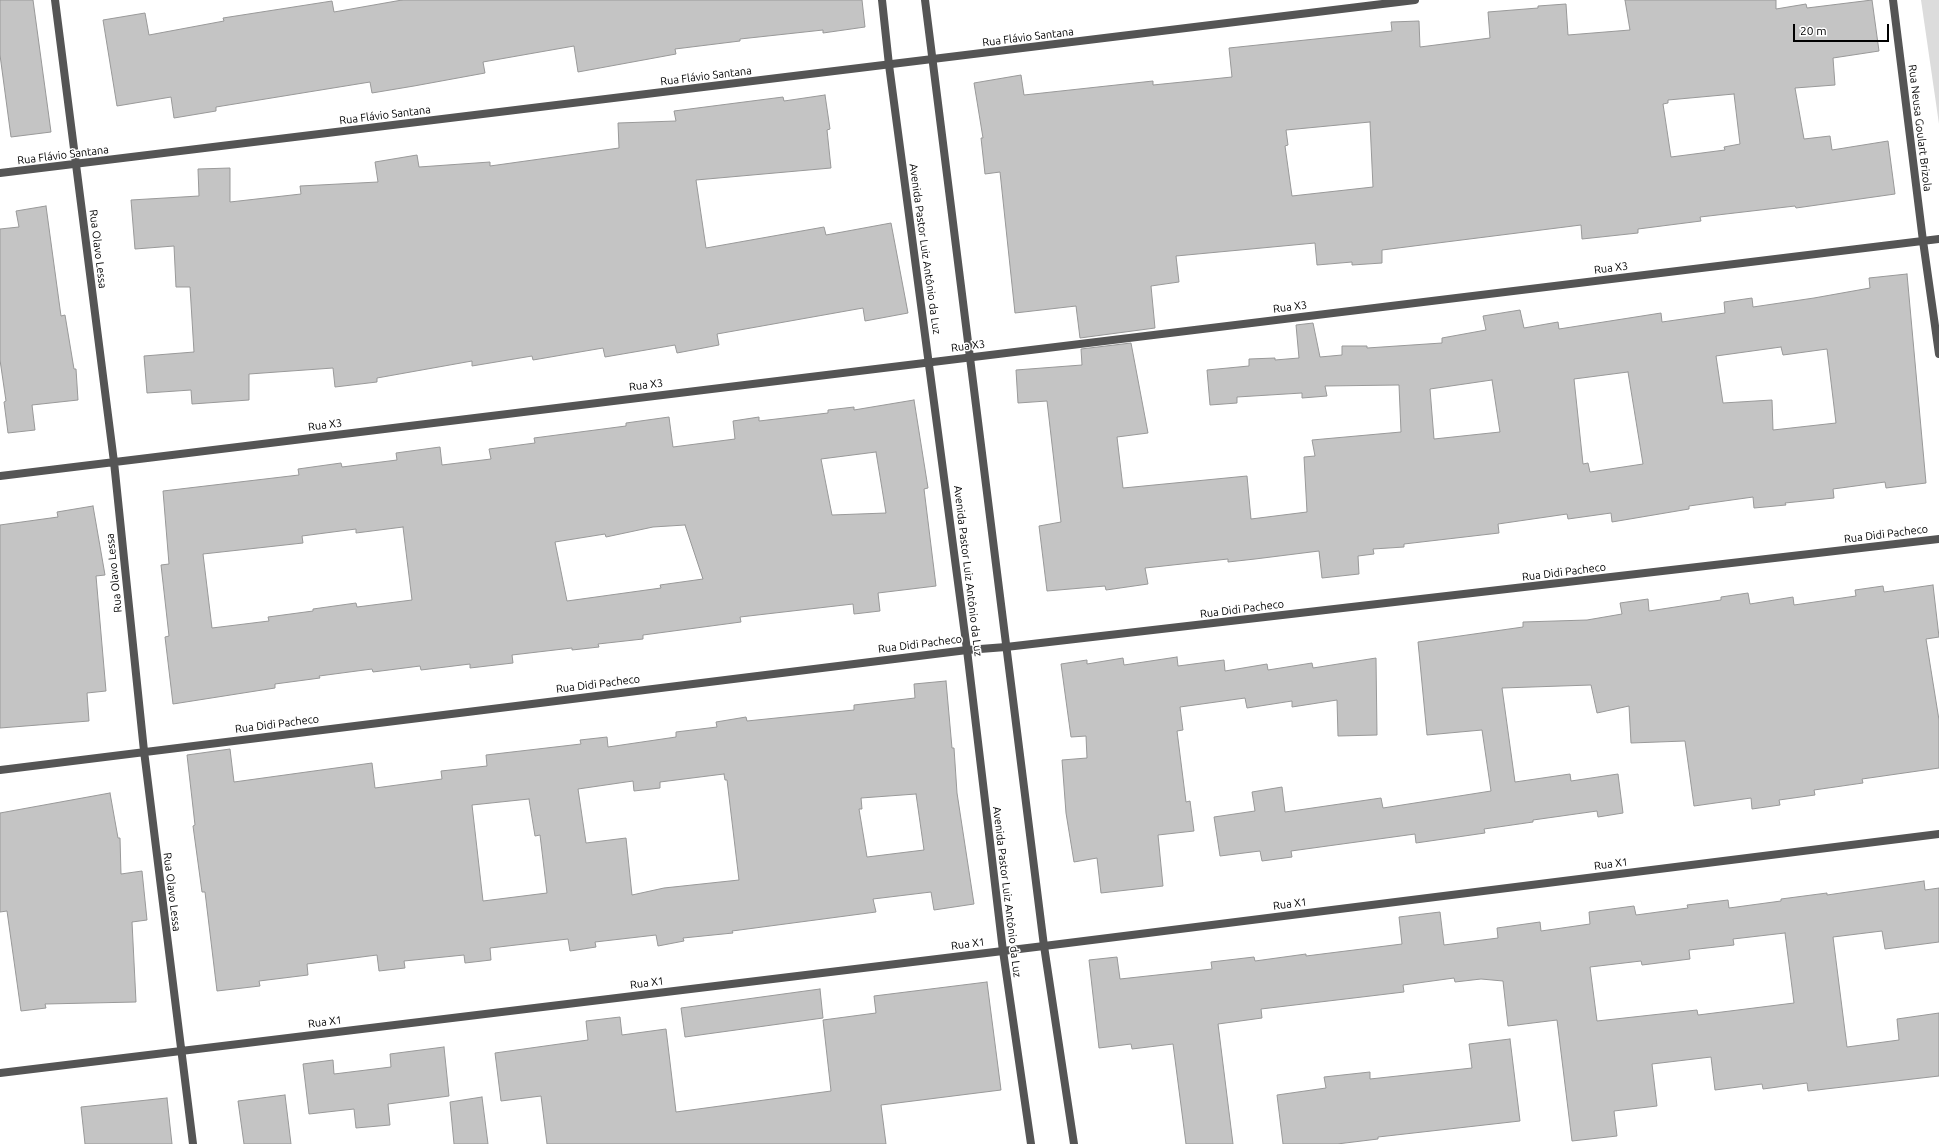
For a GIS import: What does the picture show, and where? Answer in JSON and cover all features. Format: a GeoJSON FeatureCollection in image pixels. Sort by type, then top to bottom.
{"type":"FeatureCollection","features":[{"type":"Feature","properties":{"kind":"street","name":"Rua Olavo Lessa"},"geometry":{"type":"LineString","coordinates":[[55,0],[114,462],[144,751],[193,1144]]}},
{"type":"Feature","properties":{"kind":"street","name":"Avenida Pastor Luiz Antônio da Luz"},"geometry":{"type":"LineString","coordinates":[[882,0],[889,65],[930,361],[967,650],[1003,951],[1031,1144]]}},
{"type":"Feature","properties":{"kind":"street"},"geometry":{"type":"LineString","coordinates":[[925,0],[931,61],[970,356],[1044,946],[1074,1144]]}},
{"type":"Feature","properties":{"kind":"street","name":"Rua Flávio Santana"},"geometry":{"type":"LineString","coordinates":[[0,174],[931,61],[1415,0]]}},
{"type":"Feature","properties":{"kind":"street","name":"Rua Neusa Goulart Brizola"},"geometry":{"type":"LineString","coordinates":[[1892,0],[1939,354]]}},
{"type":"Feature","properties":{"kind":"street","name":"Rua X3"},"geometry":{"type":"LineString","coordinates":[[0,476],[970,356],[1939,239]]}},
{"type":"Feature","properties":{"kind":"street","name":"Rua Didi Pacheco"},"geometry":{"type":"LineString","coordinates":[[0,770],[967,650],[1006,647],[1939,539]]}},
{"type":"Feature","properties":{"kind":"street","name":"Rua X1"},"geometry":{"type":"LineString","coordinates":[[0,1073],[1044,946],[1939,834]]}},
{"type":"Feature","properties":{"kind":"shaded area"},"geometry":{"type":"Polygon","coordinates":[[[1921,0],[1939,0],[1939,124],[1921,0]]]}},
{"type":"Feature","properties":{"kind":"building"},"geometry":{"type":"Polygon","coordinates":[[[0,0],[33,0],[51,132],[11,137],[0,55],[0,0]]]}},
{"type":"Feature","properties":{"kind":"building"},"geometry":{"type":"Polygon","coordinates":[[[402,0],[862,0],[865,27],[823,33],[823,30],[740,39],[740,41],[675,49],[676,54],[578,72],[574,46],[483,62],[485,73],[414,86],[372,93],[370,82],[216,107],[216,111],[174,118],[171,97],[117,106],[103,20],[145,13],[149,35],[224,21],[223,18],[332,1],[334,12],[402,0]]]}},
{"type":"Feature","properties":{"kind":"building"},"geometry":{"type":"Polygon","coordinates":[[[1625,0],[1776,0],[1776,9],[1806,4],[1807,8],[1872,0],[1879,51],[1833,58],[1835,85],[1795,88],[1804,139],[1830,136],[1832,150],[1888,141],[1895,194],[1796,208],[1795,206],[1700,217],[1701,221],[1638,229],[1638,233],[1582,239],[1581,225],[1382,250],[1382,263],[1352,265],[1352,262],[1317,265],[1315,243],[1176,256],[1179,282],[1151,286],[1155,328],[1080,338],[1076,306],[1015,313],[1000,172],[985,174],[981,138],[983,138],[974,83],[1021,75],[1024,95],[1153,81],[1153,85],[1232,77],[1229,48],[1392,31],[1391,22],[1419,21],[1420,47],[1490,38],[1488,12],[1538,8],[1538,6],[1566,4],[1568,35],[1630,30],[1625,0]],[[1734,94],[1668,100],[1668,103],[1663,104],[1671,157],[1725,150],[1724,147],[1740,144],[1734,94]],[[1370,122],[1286,130],[1288,145],[1285,146],[1292,196],[1373,187],[1370,122]]]}},
{"type":"Feature","properties":{"kind":"building"},"geometry":{"type":"Polygon","coordinates":[[[825,95],[830,129],[827,130],[831,168],[696,180],[706,248],[824,227],[826,235],[891,223],[908,313],[865,321],[863,308],[717,334],[719,345],[677,353],[675,345],[605,357],[603,348],[533,360],[532,356],[472,366],[472,361],[377,378],[377,382],[335,387],[333,368],[249,374],[249,400],[192,404],[191,390],[147,393],[144,356],[194,352],[190,287],[176,287],[174,246],[135,249],[131,200],[199,196],[198,169],[230,168],[230,202],[301,194],[300,186],[378,182],[375,162],[417,155],[419,167],[490,162],[490,166],[619,148],[618,123],[676,121],[674,111],[783,97],[784,101],[825,95]]]}},
{"type":"Feature","properties":{"kind":"building"},"geometry":{"type":"Polygon","coordinates":[[[46,206],[61,316],[65,315],[74,369],[76,369],[78,400],[32,405],[35,430],[8,433],[4,402],[6,401],[0,360],[0,229],[19,227],[16,211],[46,206]]]}},
{"type":"Feature","properties":{"kind":"building"},"geometry":{"type":"Polygon","coordinates":[[[1907,274],[1926,483],[1886,488],[1885,482],[1833,489],[1834,498],[1754,508],[1753,497],[1689,506],[1689,509],[1612,522],[1611,513],[1568,519],[1567,514],[1498,524],[1499,533],[1404,544],[1404,547],[1373,549],[1374,554],[1358,556],[1359,574],[1322,578],[1319,551],[1228,562],[1228,559],[1145,568],[1148,584],[1106,590],[1105,586],[1047,591],[1039,526],[1061,522],[1047,401],[1018,403],[1016,370],[1082,365],[1081,349],[1131,343],[1148,433],[1117,437],[1123,488],[1247,476],[1251,519],[1307,512],[1304,457],[1315,456],[1312,440],[1401,432],[1399,385],[1325,386],[1327,396],[1302,398],[1302,393],[1237,397],[1237,403],[1210,405],[1207,370],[1249,366],[1249,359],[1275,358],[1275,360],[1299,358],[1296,325],[1313,323],[1320,357],[1342,355],[1342,346],[1367,346],[1367,348],[1442,343],[1442,338],[1486,330],[1483,316],[1520,310],[1524,328],[1558,322],[1559,329],[1661,313],[1662,322],[1725,313],[1724,302],[1752,298],[1753,307],[1870,288],[1869,278],[1907,274]],[[1781,347],[1716,356],[1723,403],[1772,400],[1773,430],[1836,423],[1827,349],[1783,355],[1781,347]],[[1628,372],[1574,379],[1583,464],[1588,463],[1590,472],[1643,464],[1628,372]],[[1492,380],[1430,389],[1434,439],[1500,432],[1492,380]]]}},
{"type":"Feature","properties":{"kind":"building"},"geometry":{"type":"Polygon","coordinates":[[[914,400],[928,488],[924,489],[936,586],[878,593],[880,611],[854,614],[853,604],[740,617],[741,622],[643,635],[643,639],[598,644],[599,647],[572,650],[572,648],[512,655],[513,663],[470,668],[470,664],[421,670],[420,666],[373,672],[372,669],[319,676],[320,678],[275,684],[275,688],[173,704],[165,637],[169,636],[161,565],[169,564],[163,491],[299,475],[298,469],[341,463],[342,467],[397,460],[396,453],[440,447],[442,465],[491,459],[489,449],[535,443],[534,438],[626,426],[626,423],[669,417],[673,447],[735,439],[733,421],[759,417],[759,421],[828,413],[828,410],[854,407],[854,410],[914,400]],[[876,452],[821,459],[832,515],[886,513],[876,452]],[[685,525],[653,527],[606,537],[605,534],[555,542],[567,601],[661,588],[660,585],[703,579],[685,525]],[[403,527],[356,533],[356,529],[302,536],[303,543],[203,554],[212,628],[269,621],[268,617],[313,611],[313,609],[356,603],[357,607],[412,600],[403,527]]]}},
{"type":"Feature","properties":{"kind":"building"},"geometry":{"type":"Polygon","coordinates":[[[93,506],[105,575],[96,576],[106,691],[87,693],[89,721],[0,728],[0,525],[58,517],[57,512],[93,506]]]}},
{"type":"Feature","properties":{"kind":"building"},"geometry":{"type":"Polygon","coordinates":[[[1933,585],[1939,637],[1926,639],[1939,720],[1939,768],[1862,779],[1863,783],[1814,790],[1815,795],[1779,800],[1780,805],[1752,809],[1751,798],[1694,806],[1685,741],[1631,743],[1629,706],[1597,713],[1591,685],[1502,688],[1515,782],[1570,774],[1571,781],[1618,774],[1623,813],[1598,817],[1597,811],[1533,820],[1533,822],[1484,829],[1485,833],[1416,843],[1415,834],[1291,851],[1292,857],[1262,861],[1260,851],[1220,856],[1214,817],[1255,811],[1252,792],[1282,787],[1285,812],[1381,798],[1383,808],[1491,791],[1482,730],[1427,735],[1418,642],[1523,627],[1523,622],[1587,620],[1622,614],[1620,603],[1648,599],[1649,611],[1721,600],[1721,597],[1748,593],[1750,604],[1793,597],[1794,605],[1856,596],[1855,590],[1883,586],[1884,592],[1933,585]]]}},
{"type":"Feature","properties":{"kind":"building"},"geometry":{"type":"Polygon","coordinates":[[[1177,657],[1178,666],[1224,660],[1225,671],[1267,664],[1268,670],[1312,663],[1313,668],[1376,658],[1377,735],[1338,736],[1337,700],[1292,707],[1292,701],[1247,708],[1245,698],[1180,707],[1183,730],[1177,731],[1186,802],[1190,801],[1194,831],[1158,835],[1163,886],[1101,893],[1097,858],[1074,862],[1066,813],[1062,760],[1087,758],[1086,736],[1071,737],[1061,664],[1087,660],[1087,664],[1123,658],[1124,665],[1177,657]]]}},
{"type":"Feature","properties":{"kind":"building"},"geometry":{"type":"Polygon","coordinates":[[[946,681],[952,748],[954,748],[957,793],[974,904],[934,910],[931,892],[873,899],[876,912],[732,931],[733,933],[683,938],[684,941],[658,946],[656,935],[595,942],[596,947],[570,951],[568,939],[490,948],[491,960],[465,963],[464,955],[404,961],[405,968],[379,971],[377,955],[307,964],[308,975],[259,981],[260,986],[217,991],[205,892],[202,892],[193,826],[195,825],[187,755],[230,749],[234,782],[372,763],[375,788],[442,779],[441,771],[487,766],[486,755],[581,744],[580,740],[607,737],[608,747],[676,737],[676,732],[717,727],[716,722],[746,717],[747,721],[854,710],[854,705],[915,698],[914,684],[946,681]],[[724,774],[660,782],[660,788],[634,791],[633,781],[578,789],[586,843],[626,838],[632,895],[664,888],[739,880],[727,780],[725,780],[724,774]],[[916,794],[861,798],[862,809],[859,809],[867,857],[924,850],[916,794]],[[529,799],[472,805],[483,901],[547,893],[540,835],[535,836],[529,799]]]}},
{"type":"Feature","properties":{"kind":"building"},"geometry":{"type":"Polygon","coordinates":[[[110,793],[118,838],[120,838],[121,874],[142,871],[147,920],[132,922],[136,1002],[45,1004],[46,1008],[21,1011],[7,911],[0,912],[0,813],[110,793]]]}},
{"type":"Feature","properties":{"kind":"building"},"geometry":{"type":"Polygon","coordinates":[[[1924,881],[1925,890],[1939,888],[1939,942],[1885,949],[1882,931],[1833,937],[1847,1047],[1899,1040],[1897,1019],[1939,1013],[1939,1076],[1808,1091],[1807,1083],[1763,1089],[1762,1084],[1715,1090],[1711,1057],[1652,1064],[1657,1106],[1614,1111],[1617,1136],[1572,1141],[1557,1020],[1508,1026],[1503,981],[1481,979],[1455,982],[1454,978],[1403,985],[1404,992],[1261,1009],[1262,1018],[1218,1024],[1233,1144],[1186,1144],[1173,1044],[1132,1049],[1131,1044],[1099,1048],[1089,960],[1117,957],[1120,979],[1212,969],[1211,962],[1254,957],[1255,961],[1402,944],[1399,917],[1440,912],[1444,945],[1498,938],[1497,928],[1540,922],[1541,931],[1590,924],[1589,912],[1634,906],[1636,915],[1688,908],[1687,905],[1728,900],[1729,908],[1781,901],[1781,899],[1827,893],[1827,895],[1924,881]],[[1785,933],[1733,939],[1734,945],[1689,950],[1690,959],[1642,965],[1641,961],[1590,967],[1597,1021],[1697,1010],[1698,1015],[1794,1003],[1785,933]]]}},
{"type":"Feature","properties":{"kind":"building"},"geometry":{"type":"Polygon","coordinates":[[[987,982],[1001,1090],[881,1105],[886,1144],[547,1144],[541,1096],[501,1101],[495,1053],[588,1040],[586,1021],[620,1017],[622,1035],[666,1029],[676,1112],[831,1091],[823,1020],[876,1013],[874,996],[987,982]]]}},
{"type":"Feature","properties":{"kind":"building"},"geometry":{"type":"Polygon","coordinates":[[[820,989],[823,1018],[685,1037],[681,1008],[820,989]]]}},
{"type":"Feature","properties":{"kind":"building"},"geometry":{"type":"Polygon","coordinates":[[[1510,1039],[1520,1121],[1378,1137],[1378,1139],[1337,1144],[1283,1144],[1277,1095],[1326,1088],[1324,1077],[1370,1072],[1370,1079],[1472,1068],[1469,1044],[1510,1039]]]}},
{"type":"Feature","properties":{"kind":"building"},"geometry":{"type":"Polygon","coordinates":[[[444,1047],[449,1096],[388,1104],[390,1125],[356,1128],[354,1109],[309,1114],[303,1064],[333,1060],[334,1074],[391,1067],[390,1054],[444,1047]]]}},
{"type":"Feature","properties":{"kind":"building"},"geometry":{"type":"Polygon","coordinates":[[[285,1095],[291,1144],[244,1144],[238,1101],[285,1095]]]}},
{"type":"Feature","properties":{"kind":"building"},"geometry":{"type":"Polygon","coordinates":[[[482,1097],[488,1144],[454,1144],[450,1102],[482,1097]]]}},
{"type":"Feature","properties":{"kind":"building"},"geometry":{"type":"Polygon","coordinates":[[[167,1098],[172,1144],[85,1144],[81,1107],[167,1098]]]}}]}
